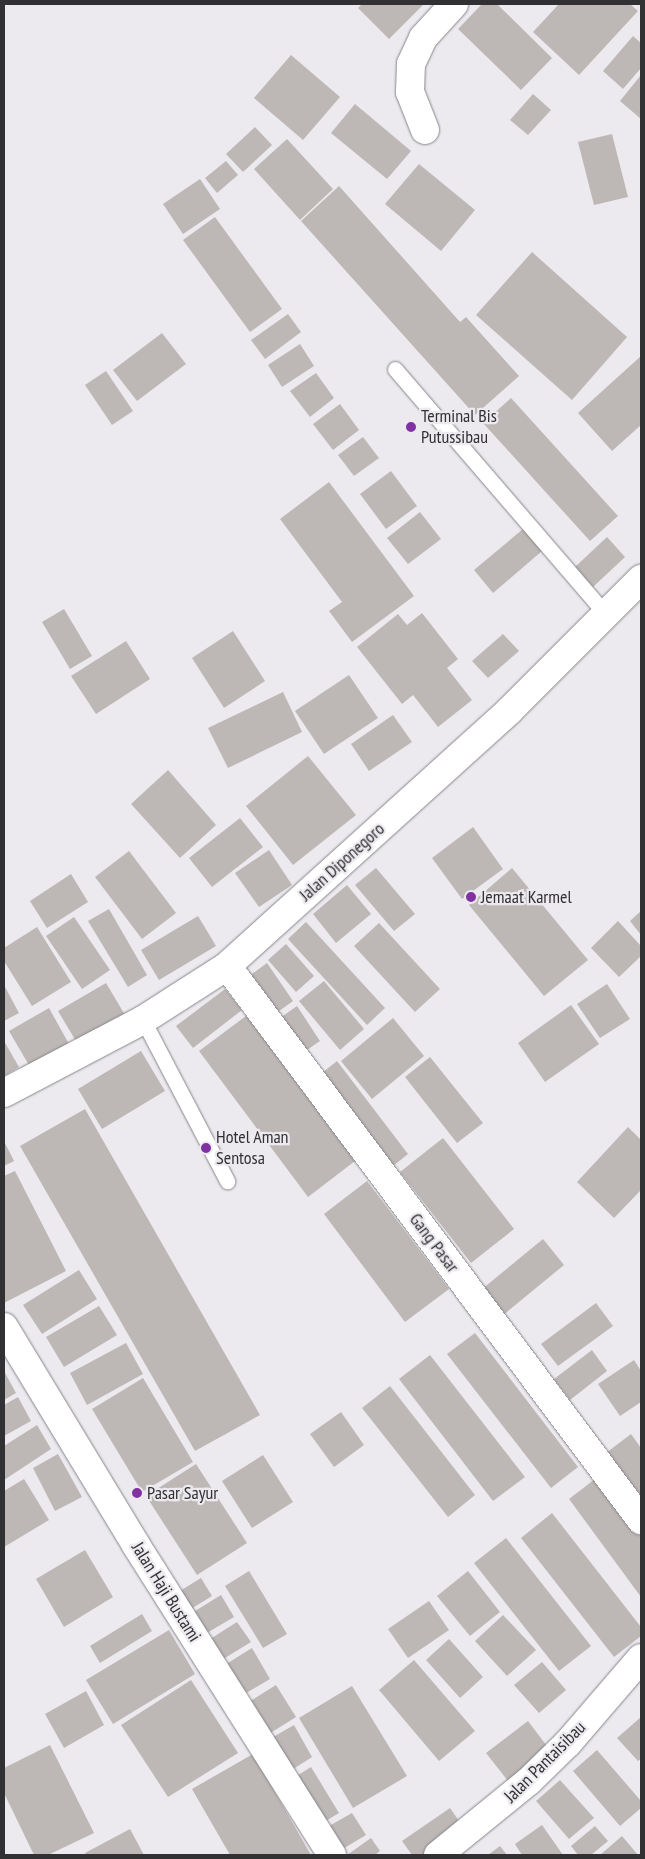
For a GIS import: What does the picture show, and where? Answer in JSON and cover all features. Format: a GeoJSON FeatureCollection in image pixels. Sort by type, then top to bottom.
{"type":"FeatureCollection","features":[{"type":"Feature","properties":{"kind":"street"},"geometry":{"type":"LineString","coordinates":[[425,130],[410,92],[411,64],[423,38],[454,4]]}},
{"type":"Feature","properties":{"kind":"street","name":"Jalan Diponegoro"},"geometry":{"type":"LineString","coordinates":[[4,1093],[143,1020],[226,966],[509,712],[604,613],[641,579]]}},
{"type":"Feature","properties":{"kind":"street","name":"Gang Pasar"},"geometry":{"type":"LineString","coordinates":[[226,966],[641,1520]]}},
{"type":"Feature","properties":{"kind":"street","name":"Jalan Haji Bustami"},"geometry":{"type":"LineString","coordinates":[[4,1327],[131,1537],[332,1855]]}},
{"type":"Feature","properties":{"kind":"street","name":"Jalan Pantaisibau"},"geometry":{"type":"LineString","coordinates":[[438,1855],[529,1781],[568,1743],[641,1658]]}},
{"type":"Feature","properties":{"kind":"lane"},"geometry":{"type":"LineString","coordinates":[[395,369],[604,613]]}},
{"type":"Feature","properties":{"kind":"lane"},"geometry":{"type":"LineString","coordinates":[[143,1020],[227,1181]]}},
{"type":"Feature","properties":{"kind":"building"},"geometry":{"type":"Polygon","coordinates":[[[362,4],[424,4],[389,39],[358,8],[362,4]]]}},
{"type":"Feature","properties":{"kind":"building"},"geometry":{"type":"Polygon","coordinates":[[[482,4],[497,4],[552,58],[521,90],[458,29],[482,4]]]}},
{"type":"Feature","properties":{"kind":"building"},"geometry":{"type":"Polygon","coordinates":[[[559,4],[630,4],[638,11],[579,75],[533,32],[559,4]]]}},
{"type":"Feature","properties":{"kind":"building"},"geometry":{"type":"Polygon","coordinates":[[[633,36],[641,43],[641,68],[623,89],[603,71],[633,36]]]}},
{"type":"Feature","properties":{"kind":"building"},"geometry":{"type":"Polygon","coordinates":[[[291,55],[340,97],[303,140],[254,98],[291,55]]]}},
{"type":"Feature","properties":{"kind":"building"},"geometry":{"type":"Polygon","coordinates":[[[641,75],[641,119],[620,101],[641,75]]]}},
{"type":"Feature","properties":{"kind":"building"},"geometry":{"type":"Polygon","coordinates":[[[533,94],[551,110],[528,135],[510,120],[533,94]]]}},
{"type":"Feature","properties":{"kind":"building"},"geometry":{"type":"Polygon","coordinates":[[[355,104],[411,151],[387,179],[331,133],[355,104]]]}},
{"type":"Feature","properties":{"kind":"building"},"geometry":{"type":"Polygon","coordinates":[[[255,127],[272,145],[243,172],[226,154],[255,127]]]}},
{"type":"Feature","properties":{"kind":"building"},"geometry":{"type":"Polygon","coordinates":[[[612,134],[628,197],[594,205],[578,142],[612,134]]]}},
{"type":"Feature","properties":{"kind":"building"},"geometry":{"type":"Polygon","coordinates":[[[287,139],[333,189],[300,220],[254,169],[287,139]]]}},
{"type":"Feature","properties":{"kind":"building"},"geometry":{"type":"Polygon","coordinates":[[[226,161],[238,175],[217,193],[205,178],[226,161]]]}},
{"type":"Feature","properties":{"kind":"building"},"geometry":{"type":"Polygon","coordinates":[[[419,164],[475,210],[441,251],[385,204],[419,164]]]}},
{"type":"Feature","properties":{"kind":"building"},"geometry":{"type":"Polygon","coordinates":[[[200,179],[220,209],[183,234],[163,204],[200,179]]]}},
{"type":"Feature","properties":{"kind":"building"},"geometry":{"type":"Polygon","coordinates":[[[339,186],[460,322],[466,317],[519,376],[475,415],[301,221],[339,186]]]}},
{"type":"Feature","properties":{"kind":"building"},"geometry":{"type":"Polygon","coordinates":[[[215,217],[282,309],[250,332],[183,240],[215,217]]]}},
{"type":"Feature","properties":{"kind":"building"},"geometry":{"type":"Polygon","coordinates":[[[532,252],[627,337],[572,400],[476,315],[532,252]]]}},
{"type":"Feature","properties":{"kind":"building"},"geometry":{"type":"Polygon","coordinates":[[[288,314],[301,332],[265,359],[251,340],[288,314]]]}},
{"type":"Feature","properties":{"kind":"building"},"geometry":{"type":"Polygon","coordinates":[[[162,333],[186,364],[137,401],[113,370],[162,333]]]}},
{"type":"Feature","properties":{"kind":"building"},"geometry":{"type":"Polygon","coordinates":[[[300,344],[314,366],[282,387],[268,365],[300,344]]]}},
{"type":"Feature","properties":{"kind":"building"},"geometry":{"type":"Polygon","coordinates":[[[641,356],[641,425],[612,451],[578,413],[641,356]]]}},
{"type":"Feature","properties":{"kind":"building"},"geometry":{"type":"Polygon","coordinates":[[[106,371],[133,411],[112,425],[85,385],[106,371]]]}},
{"type":"Feature","properties":{"kind":"building"},"geometry":{"type":"Polygon","coordinates":[[[316,373],[334,398],[310,417],[290,391],[316,373]]]}},
{"type":"Feature","properties":{"kind":"building"},"geometry":{"type":"Polygon","coordinates":[[[511,398],[618,516],[590,541],[483,423],[511,398]]]}},
{"type":"Feature","properties":{"kind":"building"},"geometry":{"type":"Polygon","coordinates":[[[340,404],[359,430],[333,450],[313,424],[340,404]]]}},
{"type":"Feature","properties":{"kind":"building"},"geometry":{"type":"Polygon","coordinates":[[[363,437],[379,458],[354,476],[338,455],[363,437]]]}},
{"type":"Feature","properties":{"kind":"building"},"geometry":{"type":"Polygon","coordinates":[[[391,471],[417,506],[386,529],[360,494],[391,471]]]}},
{"type":"Feature","properties":{"kind":"building"},"geometry":{"type":"Polygon","coordinates":[[[329,482],[414,596],[352,642],[329,611],[342,602],[280,519],[329,482]]]}},
{"type":"Feature","properties":{"kind":"building"},"geometry":{"type":"Polygon","coordinates":[[[420,512],[441,539],[408,564],[387,538],[420,512]]]}},
{"type":"Feature","properties":{"kind":"building"},"geometry":{"type":"Polygon","coordinates":[[[523,529],[542,551],[493,593],[474,570],[523,529]]]}},
{"type":"Feature","properties":{"kind":"building"},"geometry":{"type":"Polygon","coordinates":[[[607,537],[625,557],[593,587],[575,567],[607,537]]]}},
{"type":"Feature","properties":{"kind":"building"},"geometry":{"type":"Polygon","coordinates":[[[64,609],[92,656],[70,669],[42,622],[64,609]]]}},
{"type":"Feature","properties":{"kind":"building"},"geometry":{"type":"Polygon","coordinates":[[[422,613],[458,659],[447,668],[472,700],[438,727],[413,695],[402,704],[357,647],[398,614],[407,625],[422,613]]]}},
{"type":"Feature","properties":{"kind":"building"},"geometry":{"type":"Polygon","coordinates":[[[233,631],[265,681],[224,708],[192,658],[233,631]]]}},
{"type":"Feature","properties":{"kind":"building"},"geometry":{"type":"Polygon","coordinates":[[[503,634],[519,651],[488,678],[472,661],[503,634]]]}},
{"type":"Feature","properties":{"kind":"building"},"geometry":{"type":"Polygon","coordinates":[[[126,641],[150,679],[96,714],[71,676],[126,641]]]}},
{"type":"Feature","properties":{"kind":"building"},"geometry":{"type":"Polygon","coordinates":[[[349,675],[378,718],[324,754],[295,711],[349,675]]]}},
{"type":"Feature","properties":{"kind":"building"},"geometry":{"type":"Polygon","coordinates":[[[283,692],[302,732],[228,768],[208,728],[283,692]]]}},
{"type":"Feature","properties":{"kind":"building"},"geometry":{"type":"Polygon","coordinates":[[[393,715],[412,742],[369,771],[351,744],[393,715]]]}},
{"type":"Feature","properties":{"kind":"building"},"geometry":{"type":"Polygon","coordinates":[[[308,756],[356,815],[293,865],[246,806],[308,756]]]}},
{"type":"Feature","properties":{"kind":"building"},"geometry":{"type":"Polygon","coordinates":[[[168,770],[216,825],[180,858],[131,804],[168,770]]]}},
{"type":"Feature","properties":{"kind":"building"},"geometry":{"type":"Polygon","coordinates":[[[240,818],[263,847],[212,887],[189,858],[240,818]]]}},
{"type":"Feature","properties":{"kind":"building"},"geometry":{"type":"Polygon","coordinates":[[[473,827],[503,869],[462,899],[432,858],[473,827]]]}},
{"type":"Feature","properties":{"kind":"building"},"geometry":{"type":"Polygon","coordinates":[[[269,850],[292,885],[259,907],[235,873],[269,850]]]}},
{"type":"Feature","properties":{"kind":"building"},"geometry":{"type":"Polygon","coordinates":[[[129,851],[176,913],[142,939],[95,877],[129,851]]]}},
{"type":"Feature","properties":{"kind":"building"},"geometry":{"type":"Polygon","coordinates":[[[376,868],[415,914],[394,931],[355,885],[376,868]]]}},
{"type":"Feature","properties":{"kind":"building"},"geometry":{"type":"Polygon","coordinates":[[[512,868],[588,960],[544,996],[469,905],[512,868]]]}},
{"type":"Feature","properties":{"kind":"building"},"geometry":{"type":"Polygon","coordinates":[[[71,874],[88,902],[47,928],[30,901],[71,874]]]}},
{"type":"Feature","properties":{"kind":"building"},"geometry":{"type":"Polygon","coordinates":[[[347,885],[371,914],[336,943],[313,914],[347,885]]]}},
{"type":"Feature","properties":{"kind":"building"},"geometry":{"type":"Polygon","coordinates":[[[109,909],[147,975],[128,987],[88,921],[109,909]]]}},
{"type":"Feature","properties":{"kind":"building"},"geometry":{"type":"Polygon","coordinates":[[[641,911],[641,935],[630,921],[641,911]]]}},
{"type":"Feature","properties":{"kind":"building"},"geometry":{"type":"Polygon","coordinates":[[[198,916],[216,946],[159,980],[141,950],[198,916]]]}},
{"type":"Feature","properties":{"kind":"building"},"geometry":{"type":"Polygon","coordinates":[[[74,917],[110,970],[82,989],[46,936],[74,917]]]}},
{"type":"Feature","properties":{"kind":"building"},"geometry":{"type":"Polygon","coordinates":[[[618,921],[641,946],[641,956],[619,977],[591,948],[618,921]]]}},
{"type":"Feature","properties":{"kind":"building"},"geometry":{"type":"Polygon","coordinates":[[[306,922],[385,1008],[367,1025],[288,939],[306,922]]]}},
{"type":"Feature","properties":{"kind":"building"},"geometry":{"type":"Polygon","coordinates":[[[379,923],[440,989],[415,1012],[354,946],[379,923]]]}},
{"type":"Feature","properties":{"kind":"building"},"geometry":{"type":"Polygon","coordinates":[[[37,927],[71,982],[32,1006],[4,961],[4,948],[37,927]]]}},
{"type":"Feature","properties":{"kind":"building"},"geometry":{"type":"Polygon","coordinates":[[[286,944],[314,976],[296,992],[268,960],[286,944]]]}},
{"type":"Feature","properties":{"kind":"building"},"geometry":{"type":"Polygon","coordinates":[[[267,963],[293,1001],[275,1014],[249,976],[267,963]]]}},
{"type":"Feature","properties":{"kind":"building"},"geometry":{"type":"Polygon","coordinates":[[[324,981],[364,1029],[340,1050],[299,1001],[324,981]]]}},
{"type":"Feature","properties":{"kind":"building"},"geometry":{"type":"Polygon","coordinates":[[[106,983],[128,1020],[80,1048],[58,1011],[106,983]]]}},
{"type":"Feature","properties":{"kind":"building"},"geometry":{"type":"Polygon","coordinates":[[[607,984],[630,1019],[600,1038],[577,1004],[607,984]]]}},
{"type":"Feature","properties":{"kind":"building"},"geometry":{"type":"Polygon","coordinates":[[[4,985],[19,1013],[4,1021],[4,985]]]}},
{"type":"Feature","properties":{"kind":"building"},"geometry":{"type":"Polygon","coordinates":[[[225,989],[242,1010],[193,1048],[176,1026],[225,989]]]}},
{"type":"Feature","properties":{"kind":"building"},"geometry":{"type":"Polygon","coordinates":[[[571,1005],[599,1044],[545,1082],[518,1043],[571,1005]]]}},
{"type":"Feature","properties":{"kind":"building"},"geometry":{"type":"Polygon","coordinates":[[[297,1006],[320,1041],[304,1052],[280,1018],[297,1006]]]}},
{"type":"Feature","properties":{"kind":"building"},"geometry":{"type":"Polygon","coordinates":[[[49,1008],[69,1044],[30,1067],[9,1031],[49,1008]]]}},
{"type":"Feature","properties":{"kind":"building"},"geometry":{"type":"Polygon","coordinates":[[[250,1013],[359,1158],[308,1197],[199,1051],[250,1013]]]}},
{"type":"Feature","properties":{"kind":"building"},"geometry":{"type":"Polygon","coordinates":[[[393,1018],[424,1056],[372,1099],[341,1061],[393,1018]]]}},
{"type":"Feature","properties":{"kind":"building"},"geometry":{"type":"Polygon","coordinates":[[[4,1041],[19,1067],[4,1076],[4,1041]]]}},
{"type":"Feature","properties":{"kind":"building"},"geometry":{"type":"Polygon","coordinates":[[[141,1051],[165,1091],[102,1129],[78,1089],[141,1051]]]}},
{"type":"Feature","properties":{"kind":"building"},"geometry":{"type":"Polygon","coordinates":[[[430,1057],[483,1123],[457,1143],[405,1077],[430,1057]]]}},
{"type":"Feature","properties":{"kind":"building"},"geometry":{"type":"Polygon","coordinates":[[[337,1061],[408,1154],[388,1170],[317,1077],[337,1061]]]}},
{"type":"Feature","properties":{"kind":"building"},"geometry":{"type":"Polygon","coordinates":[[[85,1109],[260,1415],[195,1451],[20,1146],[85,1109]]]}},
{"type":"Feature","properties":{"kind":"building"},"geometry":{"type":"Polygon","coordinates":[[[628,1127],[641,1140],[641,1190],[614,1218],[577,1182],[628,1127]]]}},
{"type":"Feature","properties":{"kind":"building"},"geometry":{"type":"Polygon","coordinates":[[[443,1138],[514,1229],[471,1263],[400,1172],[443,1138]]]}},
{"type":"Feature","properties":{"kind":"building"},"geometry":{"type":"Polygon","coordinates":[[[4,1141],[14,1161],[4,1166],[4,1141]]]}},
{"type":"Feature","properties":{"kind":"building"},"geometry":{"type":"Polygon","coordinates":[[[15,1171],[66,1271],[4,1303],[4,1176],[15,1171]]]}},
{"type":"Feature","properties":{"kind":"building"},"geometry":{"type":"Polygon","coordinates":[[[367,1181],[449,1289],[405,1322],[324,1214],[367,1181]]]}},
{"type":"Feature","properties":{"kind":"building"},"geometry":{"type":"Polygon","coordinates":[[[543,1239],[564,1265],[502,1316],[481,1290],[543,1239]]]}},
{"type":"Feature","properties":{"kind":"building"},"geometry":{"type":"Polygon","coordinates":[[[79,1270],[97,1299],[42,1334],[23,1305],[79,1270]]]}},
{"type":"Feature","properties":{"kind":"building"},"geometry":{"type":"Polygon","coordinates":[[[596,1303],[613,1326],[558,1366],[541,1344],[596,1303]]]}},
{"type":"Feature","properties":{"kind":"building"},"geometry":{"type":"Polygon","coordinates":[[[99,1306],[117,1335],[64,1367],[46,1337],[99,1306]]]}},
{"type":"Feature","properties":{"kind":"building"},"geometry":{"type":"Polygon","coordinates":[[[475,1333],[578,1467],[551,1488],[447,1354],[475,1333]]]}},
{"type":"Feature","properties":{"kind":"building"},"geometry":{"type":"Polygon","coordinates":[[[126,1343],[143,1374],[87,1405],[70,1373],[126,1343]]]}},
{"type":"Feature","properties":{"kind":"building"},"geometry":{"type":"Polygon","coordinates":[[[592,1350],[607,1371],[570,1400],[554,1379],[592,1350]]]}},
{"type":"Feature","properties":{"kind":"building"},"geometry":{"type":"Polygon","coordinates":[[[430,1355],[525,1477],[493,1501],[399,1379],[430,1355]]]}},
{"type":"Feature","properties":{"kind":"building"},"geometry":{"type":"Polygon","coordinates":[[[634,1360],[641,1371],[641,1402],[620,1416],[598,1384],[634,1360]]]}},
{"type":"Feature","properties":{"kind":"building"},"geometry":{"type":"Polygon","coordinates":[[[4,1371],[16,1393],[4,1400],[4,1371]]]}},
{"type":"Feature","properties":{"kind":"building"},"geometry":{"type":"Polygon","coordinates":[[[143,1378],[193,1462],[142,1492],[92,1409],[143,1378]]]}},
{"type":"Feature","properties":{"kind":"building"},"geometry":{"type":"Polygon","coordinates":[[[390,1386],[475,1495],[448,1517],[362,1408],[390,1386]]]}},
{"type":"Feature","properties":{"kind":"building"},"geometry":{"type":"Polygon","coordinates":[[[18,1397],[31,1421],[4,1436],[4,1405],[18,1397]]]}},
{"type":"Feature","properties":{"kind":"building"},"geometry":{"type":"Polygon","coordinates":[[[341,1412],[364,1445],[334,1467],[310,1434],[341,1412]]]}},
{"type":"Feature","properties":{"kind":"building"},"geometry":{"type":"Polygon","coordinates":[[[37,1425],[51,1449],[4,1480],[4,1446],[37,1425]]]}},
{"type":"Feature","properties":{"kind":"building"},"geometry":{"type":"Polygon","coordinates":[[[631,1434],[641,1448],[641,1507],[602,1456],[631,1434]]]}},
{"type":"Feature","properties":{"kind":"building"},"geometry":{"type":"Polygon","coordinates":[[[58,1454],[82,1497],[55,1511],[33,1468],[58,1454]]]}},
{"type":"Feature","properties":{"kind":"building"},"geometry":{"type":"Polygon","coordinates":[[[263,1455],[293,1502],[252,1528],[222,1481],[263,1455]]]}},
{"type":"Feature","properties":{"kind":"building"},"geometry":{"type":"Polygon","coordinates":[[[196,1464],[247,1543],[197,1575],[146,1496],[196,1464]]]}},
{"type":"Feature","properties":{"kind":"building"},"geometry":{"type":"Polygon","coordinates":[[[599,1476],[641,1533],[641,1597],[569,1499],[599,1476]]]}},
{"type":"Feature","properties":{"kind":"building"},"geometry":{"type":"Polygon","coordinates":[[[24,1479],[49,1520],[4,1547],[4,1491],[24,1479]]]}},
{"type":"Feature","properties":{"kind":"building"},"geometry":{"type":"Polygon","coordinates":[[[552,1513],[641,1627],[641,1636],[614,1657],[521,1538],[552,1513]]]}},
{"type":"Feature","properties":{"kind":"building"},"geometry":{"type":"Polygon","coordinates":[[[506,1538],[591,1646],[559,1671],[474,1563],[506,1538]]]}},
{"type":"Feature","properties":{"kind":"building"},"geometry":{"type":"Polygon","coordinates":[[[85,1550],[113,1597],[64,1627],[36,1579],[85,1550]]]}},
{"type":"Feature","properties":{"kind":"building"},"geometry":{"type":"Polygon","coordinates":[[[249,1571],[287,1634],[263,1648],[225,1586],[249,1571]]]}},
{"type":"Feature","properties":{"kind":"building"},"geometry":{"type":"Polygon","coordinates":[[[468,1571],[500,1612],[470,1636],[437,1596],[468,1571]]]}},
{"type":"Feature","properties":{"kind":"building"},"geometry":{"type":"Polygon","coordinates":[[[201,1578],[212,1596],[186,1612],[175,1594],[201,1578]]]}},
{"type":"Feature","properties":{"kind":"building"},"geometry":{"type":"Polygon","coordinates":[[[221,1595],[234,1617],[200,1637],[187,1616],[221,1595]]]}},
{"type":"Feature","properties":{"kind":"building"},"geometry":{"type":"Polygon","coordinates":[[[429,1601],[449,1630],[408,1658],[388,1629],[429,1601]]]}},
{"type":"Feature","properties":{"kind":"building"},"geometry":{"type":"Polygon","coordinates":[[[142,1614],[152,1631],[100,1663],[90,1646],[142,1614]]]}},
{"type":"Feature","properties":{"kind":"building"},"geometry":{"type":"Polygon","coordinates":[[[503,1615],[536,1650],[507,1676],[475,1641],[503,1615]]]}},
{"type":"Feature","properties":{"kind":"building"},"geometry":{"type":"Polygon","coordinates":[[[237,1622],[251,1642],[220,1661],[207,1641],[237,1622]]]}},
{"type":"Feature","properties":{"kind":"building"},"geometry":{"type":"Polygon","coordinates":[[[169,1630],[195,1674],[113,1724],[86,1680],[169,1630]]]}},
{"type":"Feature","properties":{"kind":"building"},"geometry":{"type":"Polygon","coordinates":[[[449,1639],[483,1677],[460,1698],[426,1660],[449,1639]]]}},
{"type":"Feature","properties":{"kind":"building"},"geometry":{"type":"Polygon","coordinates":[[[252,1648],[270,1679],[241,1696],[223,1666],[252,1648]]]}},
{"type":"Feature","properties":{"kind":"building"},"geometry":{"type":"Polygon","coordinates":[[[414,1660],[475,1731],[439,1761],[379,1690],[414,1660]]]}},
{"type":"Feature","properties":{"kind":"building"},"geometry":{"type":"Polygon","coordinates":[[[542,1662],[566,1690],[539,1713],[514,1685],[542,1662]]]}},
{"type":"Feature","properties":{"kind":"building"},"geometry":{"type":"Polygon","coordinates":[[[191,1680],[238,1753],[168,1797],[121,1725],[191,1680]]]}},
{"type":"Feature","properties":{"kind":"building"},"geometry":{"type":"Polygon","coordinates":[[[276,1685],[296,1717],[264,1737],[244,1705],[276,1685]]]}},
{"type":"Feature","properties":{"kind":"building"},"geometry":{"type":"Polygon","coordinates":[[[352,1686],[407,1776],[353,1808],[299,1718],[352,1686]]]}},
{"type":"Feature","properties":{"kind":"building"},"geometry":{"type":"Polygon","coordinates":[[[86,1691],[104,1725],[64,1748],[45,1714],[86,1691]]]}},
{"type":"Feature","properties":{"kind":"building"},"geometry":{"type":"Polygon","coordinates":[[[641,1717],[641,1759],[638,1761],[617,1738],[641,1717]]]}},
{"type":"Feature","properties":{"kind":"building"},"geometry":{"type":"Polygon","coordinates":[[[528,1721],[553,1754],[512,1786],[486,1753],[528,1721]]]}},
{"type":"Feature","properties":{"kind":"building"},"geometry":{"type":"Polygon","coordinates":[[[294,1725],[312,1757],[287,1773],[268,1740],[294,1725]]]}},
{"type":"Feature","properties":{"kind":"building"},"geometry":{"type":"Polygon","coordinates":[[[50,1745],[94,1833],[48,1855],[34,1855],[4,1793],[4,1768],[50,1745]]]}},
{"type":"Feature","properties":{"kind":"building"},"geometry":{"type":"Polygon","coordinates":[[[597,1750],[641,1801],[641,1808],[620,1826],[573,1771],[597,1750]]]}},
{"type":"Feature","properties":{"kind":"building"},"geometry":{"type":"Polygon","coordinates":[[[253,1754],[311,1855],[230,1855],[192,1789],[253,1754]]]}},
{"type":"Feature","properties":{"kind":"building"},"geometry":{"type":"Polygon","coordinates":[[[311,1767],[339,1813],[319,1825],[292,1779],[311,1767]]]}},
{"type":"Feature","properties":{"kind":"building"},"geometry":{"type":"Polygon","coordinates":[[[560,1780],[594,1818],[569,1839],[536,1801],[560,1780]]]}},
{"type":"Feature","properties":{"kind":"building"},"geometry":{"type":"Polygon","coordinates":[[[450,1808],[466,1831],[431,1855],[412,1855],[402,1841],[450,1808]]]}},
{"type":"Feature","properties":{"kind":"building"},"geometry":{"type":"Polygon","coordinates":[[[352,1813],[366,1835],[336,1853],[322,1830],[352,1813]]]}},
{"type":"Feature","properties":{"kind":"building"},"geometry":{"type":"Polygon","coordinates":[[[542,1825],[563,1855],[522,1855],[515,1844],[542,1825]]]}},
{"type":"Feature","properties":{"kind":"building"},"geometry":{"type":"Polygon","coordinates":[[[595,1826],[608,1841],[591,1855],[578,1855],[571,1846],[595,1826]]]}},
{"type":"Feature","properties":{"kind":"building"},"geometry":{"type":"Polygon","coordinates":[[[130,1829],[144,1855],[86,1855],[85,1853],[130,1829]]]}},
{"type":"Feature","properties":{"kind":"building"},"geometry":{"type":"Polygon","coordinates":[[[622,1836],[638,1855],[600,1855],[622,1836]]]}},
{"type":"Feature","properties":{"kind":"building"},"geometry":{"type":"Polygon","coordinates":[[[371,1838],[380,1851],[375,1855],[347,1855],[371,1838]]]}},
{"type":"Feature","properties":{"kind":"building"},"geometry":{"type":"Polygon","coordinates":[[[500,1846],[507,1855],[488,1855],[500,1846]]]}},
{"type":"Feature","properties":{"kind":"place","name":"Terminal Bis Putussibau"},"geometry":{"type":"Point","coordinates":[411,427]}},
{"type":"Feature","properties":{"kind":"place","name":"Jemaat Karmel"},"geometry":{"type":"Point","coordinates":[471,897]}},
{"type":"Feature","properties":{"kind":"place","name":"Hotel Aman Sentosa"},"geometry":{"type":"Point","coordinates":[206,1148]}},
{"type":"Feature","properties":{"kind":"place","name":"Pasar Sayur"},"geometry":{"type":"Point","coordinates":[137,1493]}}]}
